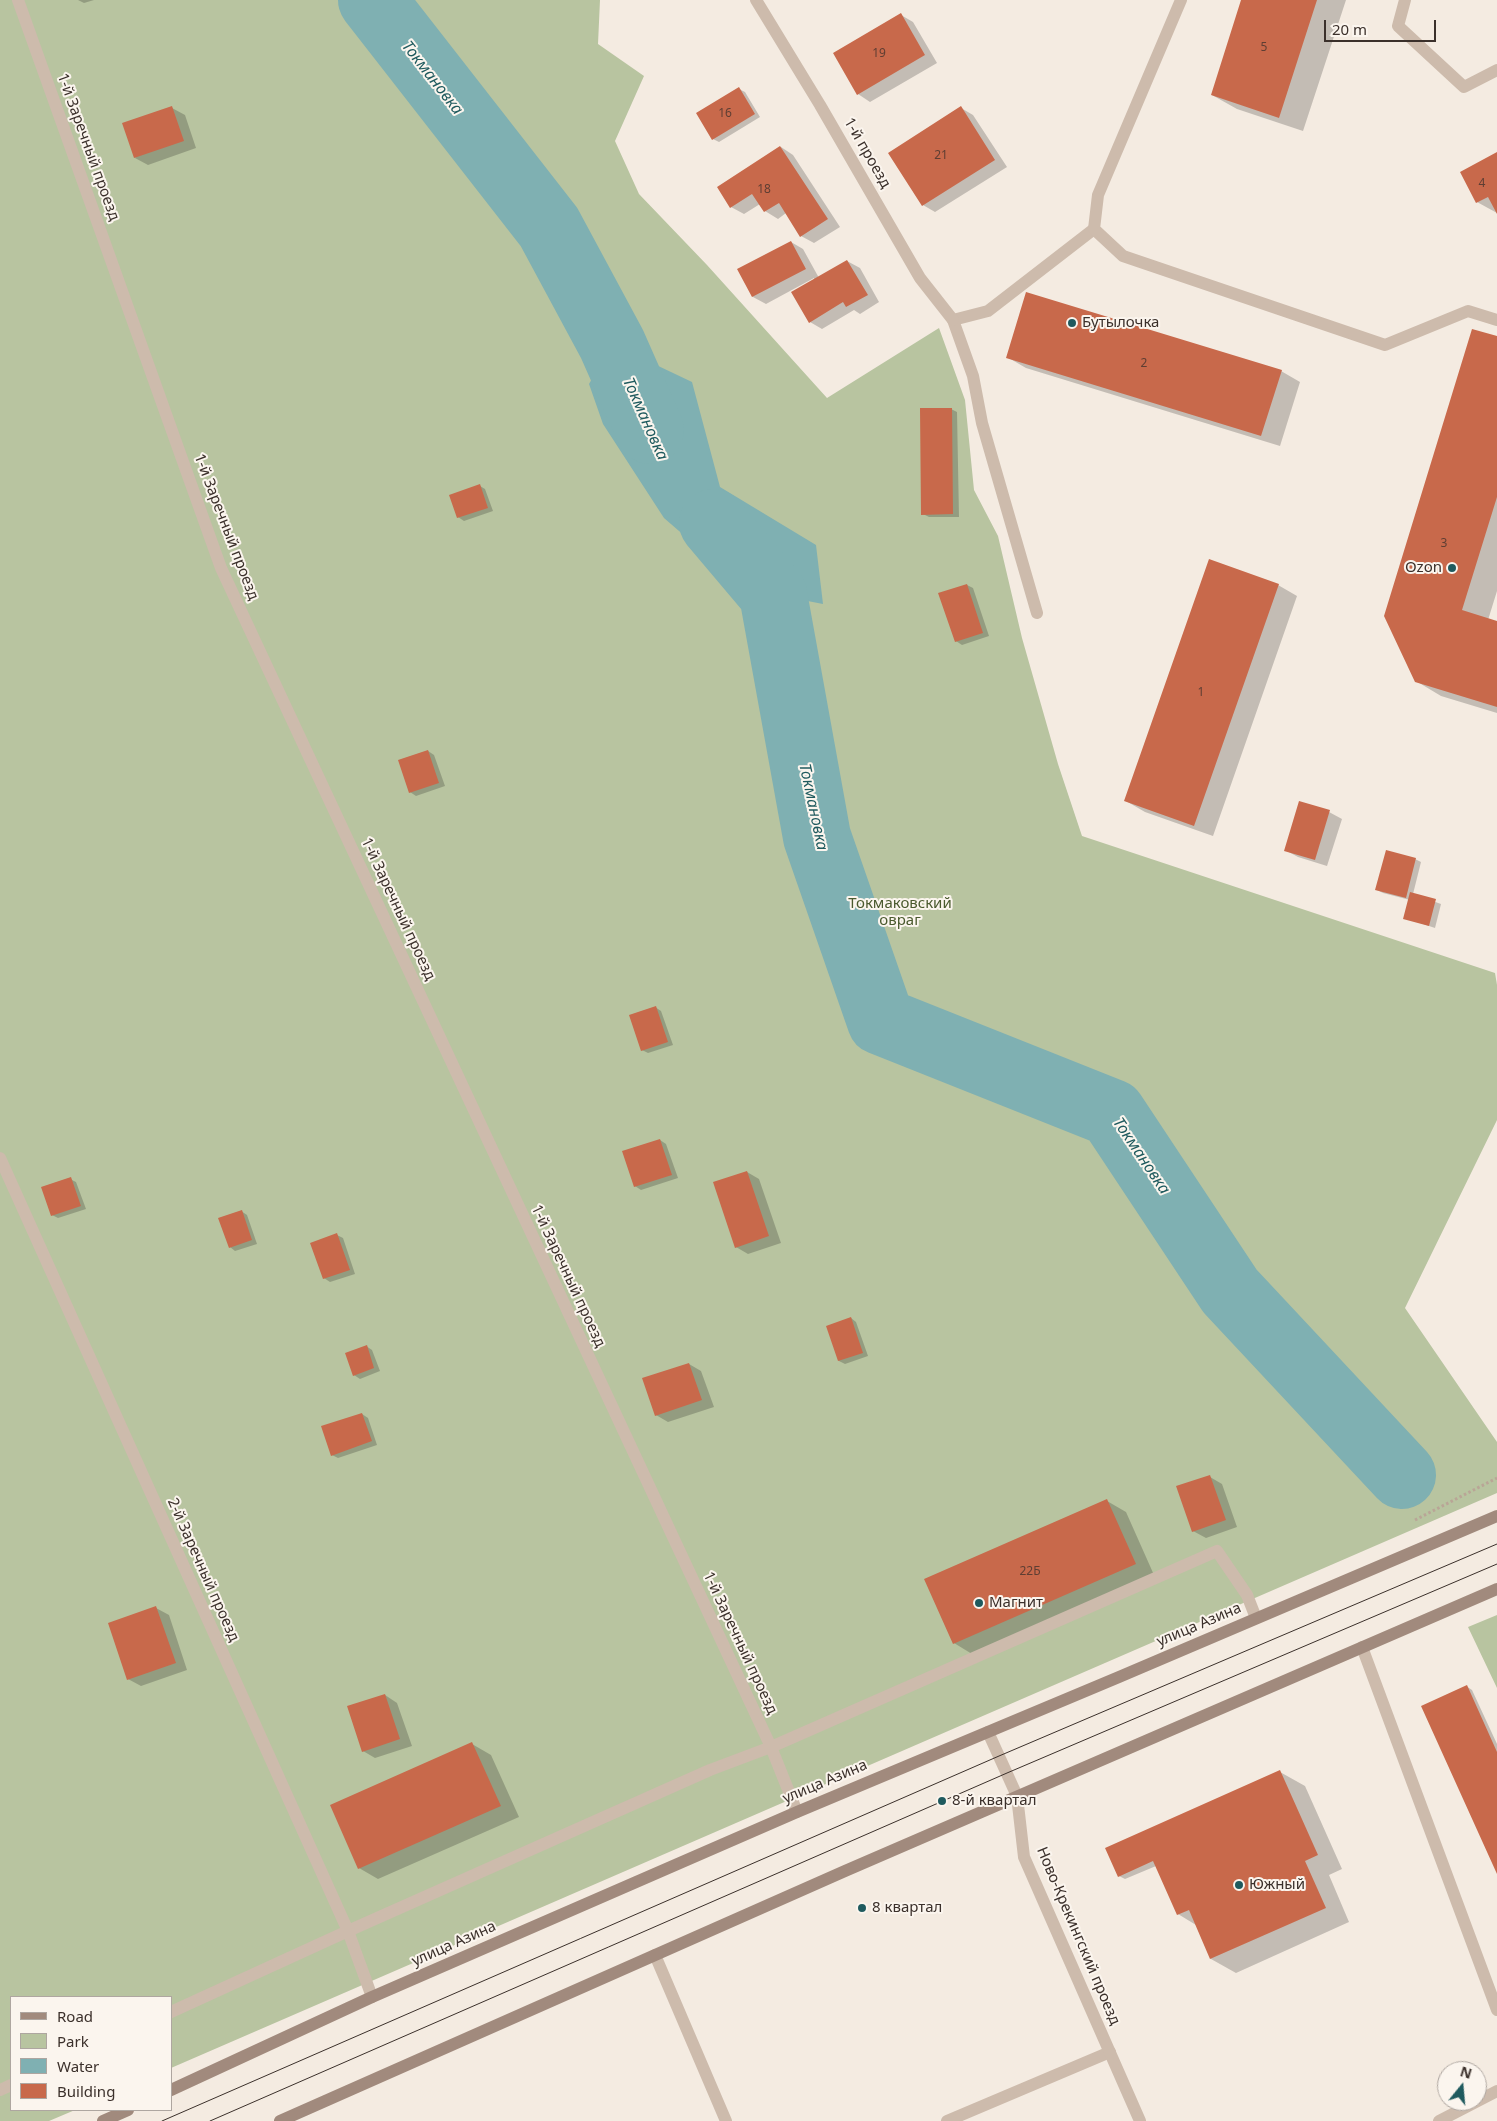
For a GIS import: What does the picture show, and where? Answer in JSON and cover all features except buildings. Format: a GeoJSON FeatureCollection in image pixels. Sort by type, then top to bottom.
{"type":"FeatureCollection","features":[{"type":"Feature","properties":{"kind":"main road","name":"улица Азина"},"geometry":{"type":"LineString","coordinates":[[172,2090],[372,1997],[796,1812],[1497,1516]]}},
{"type":"Feature","properties":{"kind":"main road"},"geometry":{"type":"LineString","coordinates":[[280,2121],[1017,1796],[1497,1589]]}},
{"type":"Feature","properties":{"kind":"main road"},"geometry":{"type":"LineString","coordinates":[[103,2121],[126,2111]]}},
{"type":"Feature","properties":{"kind":"street","name":"1-й Заречный проезд"},"geometry":{"type":"LineString","coordinates":[[18,0],[222,568],[771,1746],[796,1812]]}},
{"type":"Feature","properties":{"kind":"street","name":"1-й проезд"},"geometry":{"type":"LineString","coordinates":[[756,0],[820,105],[920,278],[953,320],[973,376],[987,441],[1037,613]]}},
{"type":"Feature","properties":{"kind":"street"},"geometry":{"type":"LineString","coordinates":[[953,320],[988,311],[1094,229],[1098,195],[1181,0]]}},
{"type":"Feature","properties":{"kind":"street"},"geometry":{"type":"LineString","coordinates":[[1405,0],[1398,26],[1464,87],[1497,70]]}},
{"type":"Feature","properties":{"kind":"street"},"geometry":{"type":"LineString","coordinates":[[1094,229],[1123,256],[1385,344],[1468,311],[1497,320]]}},
{"type":"Feature","properties":{"kind":"street","name":"2-й Заречный проезд"},"geometry":{"type":"LineString","coordinates":[[0,1158],[348,1931],[372,1997]]}},
{"type":"Feature","properties":{"kind":"street"},"geometry":{"type":"LineString","coordinates":[[172,2012],[710,1770],[771,1746],[1217,1551],[1247,1595],[1256,1618]]}},
{"type":"Feature","properties":{"kind":"street"},"geometry":{"type":"LineString","coordinates":[[1362,1647],[1497,2010]]}},
{"type":"Feature","properties":{"kind":"street","name":"Ново-Крекингский проезд"},"geometry":{"type":"LineString","coordinates":[[988,1732],[1017,1796],[1024,1857],[1140,2121]]}},
{"type":"Feature","properties":{"kind":"street"},"geometry":{"type":"LineString","coordinates":[[655,1955],[726,2121]]}},
{"type":"Feature","properties":{"kind":"street"},"geometry":{"type":"LineString","coordinates":[[948,2121],[1110,2052]]}},
{"type":"Feature","properties":{"kind":"street"},"geometry":{"type":"LineString","coordinates":[[1439,2121],[1497,2091]]}},
{"type":"Feature","properties":{"kind":"green space","name":"Токмаковский овраг"},"geometry":{"type":"Polygon","coordinates":[[[0,0],[600,0],[598,44],[644,76],[615,141],[639,194],[707,265],[827,398],[939,328],[965,400],[974,490],[998,536],[1022,638],[1058,764],[1082,836],[1495,973],[1497,985],[1497,1120],[1405,1308],[1497,1442],[1497,1493],[172,2068],[172,1996],[10,1996],[10,2111],[73,2111],[49,2121],[0,2121],[0,0]]]}},
{"type":"Feature","properties":{"kind":"green space"},"geometry":{"type":"Polygon","coordinates":[[[1497,1615],[1497,1688],[1468,1627],[1497,1615]]]}},
{"type":"Feature","properties":{"kind":"water"},"geometry":{"type":"Polygon","coordinates":[[[612,344],[692,382],[720,487],[816,545],[823,604],[746,589],[664,518],[603,424],[589,384],[612,344]]]}},
{"type":"Feature","properties":{"kind":"waterway","name":"Токмановка"},"geometry":{"type":"LineString","coordinates":[[372,0],[549,227],[612,344],[650,430]]}},
{"type":"Feature","properties":{"kind":"waterway","name":"Токмановка"},"geometry":{"type":"LineString","coordinates":[[713,523],[773,594],[817,837],[881,1021],[1112,1113],[1230,1291],[1402,1475]]}},
{"type":"Feature","properties":{"kind":"tram line"},"geometry":{"type":"LineString","coordinates":[[162,2121],[999,1756],[1497,1544]]}},
{"type":"Feature","properties":{"kind":"tram line"},"geometry":{"type":"LineString","coordinates":[[210,2121],[1007,1773],[1497,1564]]}},
{"type":"Feature","properties":{"kind":"place","name":"Бутылочка"},"geometry":{"type":"Point","coordinates":[1072,323]}},
{"type":"Feature","properties":{"kind":"place","name":"Ozon"},"geometry":{"type":"Point","coordinates":[1452,568]}},
{"type":"Feature","properties":{"kind":"place","name":"Магнит"},"geometry":{"type":"Point","coordinates":[979,1603]}},
{"type":"Feature","properties":{"kind":"place","name":"8-й квартал"},"geometry":{"type":"Point","coordinates":[942,1801]}},
{"type":"Feature","properties":{"kind":"place","name":"Южный"},"geometry":{"type":"Point","coordinates":[1239,1885]}},
{"type":"Feature","properties":{"kind":"place","name":"8 квартал"},"geometry":{"type":"Point","coordinates":[862,1908]}}]}
